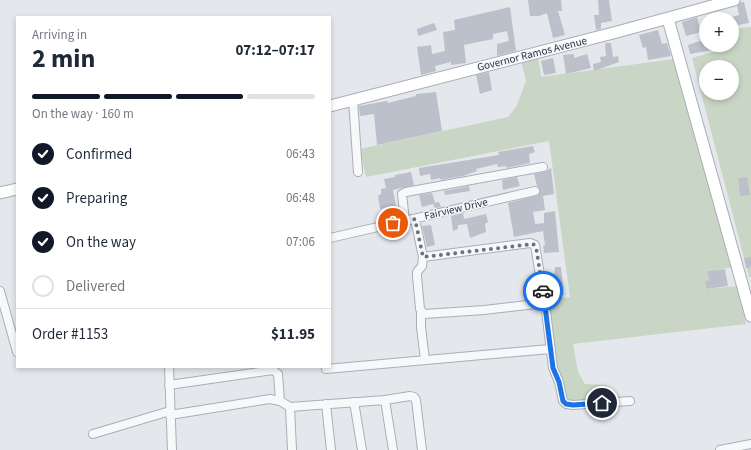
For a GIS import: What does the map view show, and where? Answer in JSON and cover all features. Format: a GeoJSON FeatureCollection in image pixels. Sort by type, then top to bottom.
{"type":"FeatureCollection","features":[{"type":"Feature","properties":{"kind":"main road","name":"Governor Ramos Avenue"},"geometry":{"type":"LineString","coordinates":[[331,106],[668,19],[734,0]]}},
{"type":"Feature","properties":{"kind":"main road"},"geometry":{"type":"LineString","coordinates":[[668,19],[747,282],[751,316]]}},
{"type":"Feature","properties":{"kind":"main road"},"geometry":{"type":"LineString","coordinates":[[0,193],[16,189]]}},
{"type":"Feature","properties":{"kind":"street"},"geometry":{"type":"LineString","coordinates":[[353,100],[358,172]]}},
{"type":"Feature","properties":{"kind":"street"},"geometry":{"type":"LineString","coordinates":[[405,221],[402,194],[406,192],[543,167]]}},
{"type":"Feature","properties":{"kind":"street","name":"Fairview Drive"},"geometry":{"type":"LineString","coordinates":[[331,238],[536,191]]}},
{"type":"Feature","properties":{"kind":"street"},"geometry":{"type":"LineString","coordinates":[[415,219],[423,257],[422,266],[417,272],[417,276],[420,309],[422,313],[421,327],[425,360]]}},
{"type":"Feature","properties":{"kind":"street"},"geometry":{"type":"LineString","coordinates":[[423,257],[533,244],[536,247],[553,368],[559,382],[563,401],[566,404],[573,405],[630,401]]}},
{"type":"Feature","properties":{"kind":"street"},"geometry":{"type":"LineString","coordinates":[[0,291],[16,348]]}},
{"type":"Feature","properties":{"kind":"street"},"geometry":{"type":"LineString","coordinates":[[422,313],[429,315],[545,303]]}},
{"type":"Feature","properties":{"kind":"street"},"geometry":{"type":"LineString","coordinates":[[326,369],[550,348]]}},
{"type":"Feature","properties":{"kind":"street"},"geometry":{"type":"LineString","coordinates":[[169,368],[172,450]]}},
{"type":"Feature","properties":{"kind":"street"},"geometry":{"type":"LineString","coordinates":[[169,385],[273,370],[278,374],[280,401]]}},
{"type":"Feature","properties":{"kind":"street"},"geometry":{"type":"LineString","coordinates":[[93,434],[170,413],[270,399],[280,401],[290,407],[384,400],[410,396],[414,397],[416,400],[422,450]]}},
{"type":"Feature","properties":{"kind":"street"},"geometry":{"type":"LineString","coordinates":[[384,400],[393,450]]}},
{"type":"Feature","properties":{"kind":"street"},"geometry":{"type":"LineString","coordinates":[[354,402],[362,450]]}},
{"type":"Feature","properties":{"kind":"street"},"geometry":{"type":"LineString","coordinates":[[326,404],[331,450]]}},
{"type":"Feature","properties":{"kind":"street"},"geometry":{"type":"LineString","coordinates":[[290,407],[292,450]]}},
{"type":"Feature","properties":{"kind":"street"},"geometry":{"type":"LineString","coordinates":[[720,450],[751,444]]}},
{"type":"Feature","properties":{"kind":"green space"},"geometry":{"type":"Polygon","coordinates":[[[751,27],[751,277],[749,277],[703,100],[739,100],[739,60],[699,60],[699,85],[692,58],[714,52],[739,52],[739,28],[751,27]]]}},
{"type":"Feature","properties":{"kind":"green space"},"geometry":{"type":"Polygon","coordinates":[[[538,56],[541,77],[674,59],[735,267],[707,271],[709,280],[705,281],[706,289],[738,286],[746,324],[573,344],[578,372],[585,384],[607,385],[607,400],[568,400],[556,368],[549,300],[570,297],[549,141],[366,177],[360,149],[508,117],[516,107],[526,81],[521,60],[538,56]]]}},
{"type":"Feature","properties":{"kind":"building"},"geometry":{"type":"Polygon","coordinates":[[[528,0],[561,0],[562,11],[558,11],[565,35],[553,38],[547,13],[539,16],[530,16],[528,0]]]}},
{"type":"Feature","properties":{"kind":"building"},"geometry":{"type":"Polygon","coordinates":[[[598,0],[609,0],[612,21],[601,23],[601,29],[596,30],[594,15],[599,15],[598,0]]]}},
{"type":"Feature","properties":{"kind":"building"},"geometry":{"type":"Polygon","coordinates":[[[741,2],[744,2],[749,23],[739,25],[739,12],[737,6],[741,2]]]}},
{"type":"Feature","properties":{"kind":"building"},"geometry":{"type":"Polygon","coordinates":[[[510,7],[516,51],[497,56],[497,44],[509,41],[507,31],[493,34],[493,39],[464,45],[466,63],[451,65],[451,62],[435,66],[436,71],[421,75],[417,47],[431,45],[432,54],[445,51],[443,32],[455,30],[454,20],[510,7]]]}},
{"type":"Feature","properties":{"kind":"building"},"geometry":{"type":"Polygon","coordinates":[[[697,17],[699,33],[686,36],[682,22],[697,17]]]}},
{"type":"Feature","properties":{"kind":"building"},"geometry":{"type":"Polygon","coordinates":[[[434,23],[437,30],[418,36],[417,29],[434,23]]]}},
{"type":"Feature","properties":{"kind":"building"},"geometry":{"type":"Polygon","coordinates":[[[658,30],[662,44],[667,43],[671,56],[648,60],[646,47],[643,48],[639,35],[658,30]]]}},
{"type":"Feature","properties":{"kind":"building"},"geometry":{"type":"Polygon","coordinates":[[[699,41],[699,52],[701,52],[690,54],[688,45],[699,41]]]}},
{"type":"Feature","properties":{"kind":"building"},"geometry":{"type":"Polygon","coordinates":[[[605,43],[611,43],[613,57],[618,56],[619,62],[594,71],[593,64],[601,62],[600,57],[606,56],[605,43]]]}},
{"type":"Feature","properties":{"kind":"building"},"geometry":{"type":"Polygon","coordinates":[[[574,54],[574,58],[587,54],[591,68],[566,74],[563,55],[574,54]]]}},
{"type":"Feature","properties":{"kind":"building"},"geometry":{"type":"Polygon","coordinates":[[[553,58],[556,73],[544,75],[541,61],[553,58]]]}},
{"type":"Feature","properties":{"kind":"building"},"geometry":{"type":"Polygon","coordinates":[[[489,72],[492,90],[480,94],[476,75],[489,72]]]}},
{"type":"Feature","properties":{"kind":"building"},"geometry":{"type":"Polygon","coordinates":[[[436,92],[442,131],[377,145],[374,114],[360,116],[359,106],[387,101],[388,103],[416,96],[416,94],[436,92]]]}},
{"type":"Feature","properties":{"kind":"building"},"geometry":{"type":"Polygon","coordinates":[[[533,146],[535,152],[529,154],[530,163],[507,168],[506,166],[498,167],[497,164],[476,169],[477,171],[463,176],[441,180],[440,178],[431,180],[430,174],[420,176],[419,168],[499,155],[498,152],[533,146]]]}},
{"type":"Feature","properties":{"kind":"building"},"geometry":{"type":"Polygon","coordinates":[[[551,168],[554,194],[543,196],[545,210],[533,212],[535,224],[544,223],[544,213],[555,211],[559,252],[544,253],[543,246],[545,245],[543,231],[514,237],[508,203],[538,195],[540,190],[537,186],[534,174],[544,172],[551,168]]]}},
{"type":"Feature","properties":{"kind":"building"},"geometry":{"type":"Polygon","coordinates":[[[411,172],[414,185],[393,190],[396,206],[380,209],[378,196],[381,194],[381,189],[386,188],[384,179],[411,172]]]}},
{"type":"Feature","properties":{"kind":"building"},"geometry":{"type":"Polygon","coordinates":[[[517,177],[520,186],[503,190],[502,180],[517,177]]]}},
{"type":"Feature","properties":{"kind":"building"},"geometry":{"type":"Polygon","coordinates":[[[747,177],[750,195],[740,196],[738,178],[747,177]]]}},
{"type":"Feature","properties":{"kind":"building"},"geometry":{"type":"Polygon","coordinates":[[[469,186],[470,191],[445,195],[444,191],[469,186]]]}},
{"type":"Feature","properties":{"kind":"building"},"geometry":{"type":"Polygon","coordinates":[[[432,193],[435,203],[439,202],[441,207],[435,208],[433,204],[422,207],[419,195],[432,193]]]}},
{"type":"Feature","properties":{"kind":"building"},"geometry":{"type":"Polygon","coordinates":[[[463,213],[464,219],[486,214],[488,222],[485,224],[486,232],[470,238],[467,224],[458,225],[458,229],[453,231],[451,216],[463,213]]]}},
{"type":"Feature","properties":{"kind":"building"},"geometry":{"type":"Polygon","coordinates":[[[431,225],[435,245],[427,247],[422,226],[431,225]]]}},
{"type":"Feature","properties":{"kind":"building"},"geometry":{"type":"Polygon","coordinates":[[[751,257],[751,267],[746,268],[744,258],[751,257]]]}},
{"type":"Feature","properties":{"kind":"building"},"geometry":{"type":"Polygon","coordinates":[[[555,267],[561,267],[564,295],[553,296],[553,293],[549,293],[547,281],[554,280],[555,267]]]}},
{"type":"Feature","properties":{"kind":"building"},"geometry":{"type":"Polygon","coordinates":[[[725,269],[728,286],[706,289],[705,281],[709,280],[707,271],[725,269]]]}},
{"type":"Feature","properties":{"kind":"way so far"},"geometry":{"type":"LineString","coordinates":[[393,223],[415,219],[423,257],[530,243],[533,244],[536,247],[543,291]]}},
{"type":"Feature","properties":{"kind":"route"},"geometry":{"type":"LineString","coordinates":[[543,291],[553,368],[559,382],[563,401],[566,404],[573,405],[602,403]]}}]}
